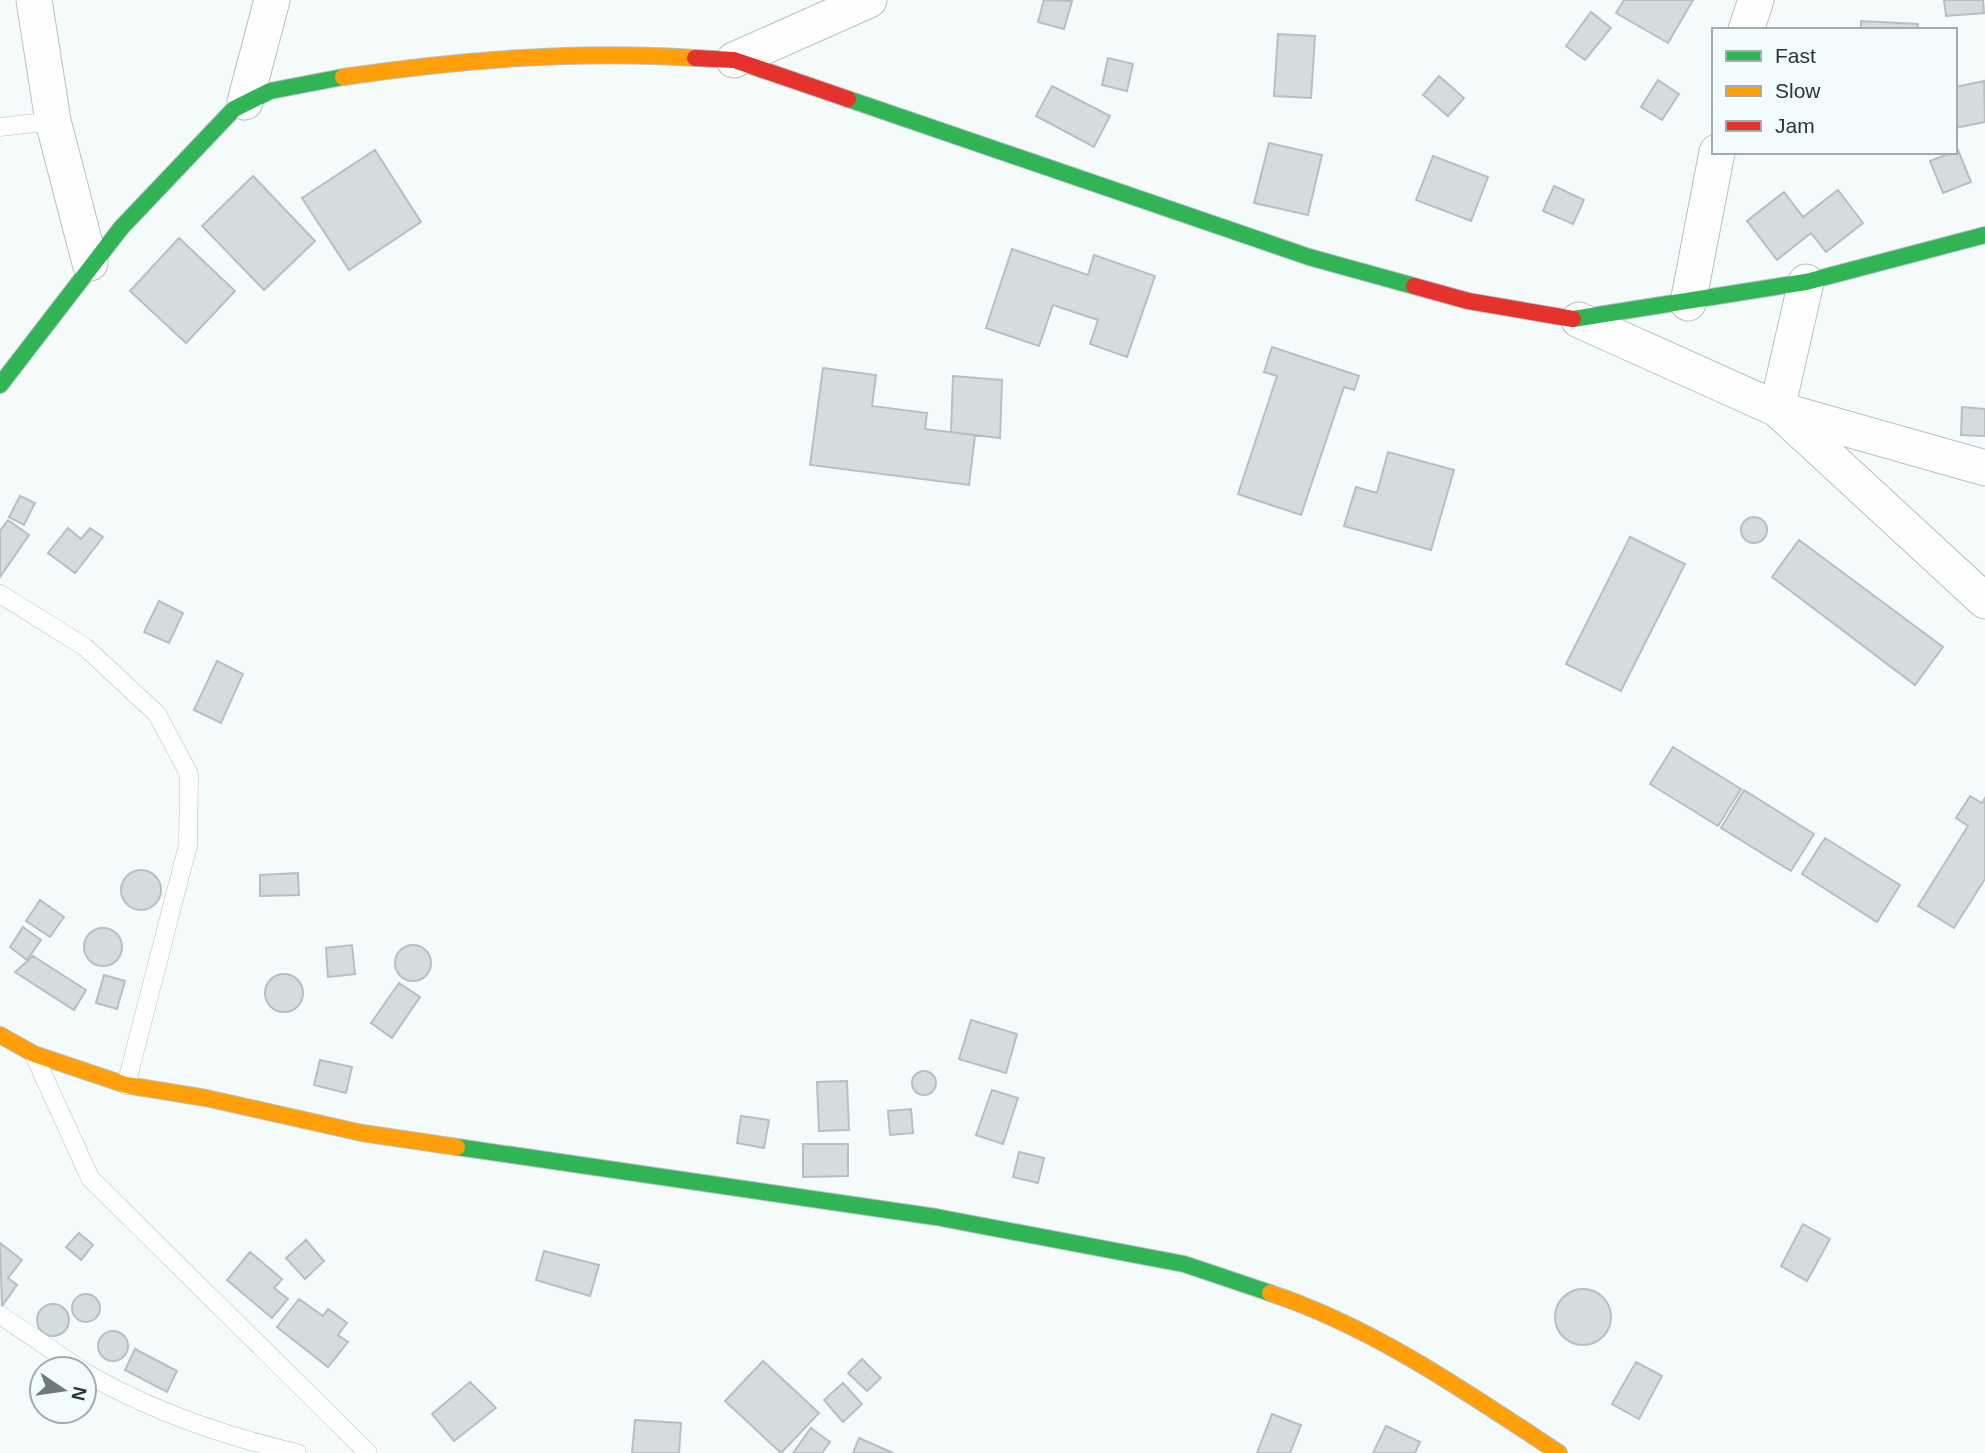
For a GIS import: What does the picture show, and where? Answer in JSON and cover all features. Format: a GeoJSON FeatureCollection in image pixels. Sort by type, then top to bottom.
{"type":"FeatureCollection","features":[{"type":"Feature","properties":{"kind":"street"},"geometry":{"type":"LineString","coordinates":[[34,0],[53,121],[90,263]]}},
{"type":"Feature","properties":{"kind":"street"},"geometry":{"type":"LineString","coordinates":[[245,102],[272,0]]}},
{"type":"Feature","properties":{"kind":"street"},"geometry":{"type":"LineString","coordinates":[[734,60],[869,0]]}},
{"type":"Feature","properties":{"kind":"street"},"geometry":{"type":"LineString","coordinates":[[1747,28],[1756,0]]}},
{"type":"Feature","properties":{"kind":"street"},"geometry":{"type":"LineString","coordinates":[[0,385],[90,263],[169,172],[245,102],[302,83],[395,68],[511,57],[648,54],[734,60],[1309,257],[1468,301],[1579,320],[1777,409],[1985,468]]}},
{"type":"Feature","properties":{"kind":"street"},"geometry":{"type":"LineString","coordinates":[[1688,303],[1717,154]]}},
{"type":"Feature","properties":{"kind":"street"},"geometry":{"type":"LineString","coordinates":[[1579,320],[1806,282],[1985,235]]}},
{"type":"Feature","properties":{"kind":"street"},"geometry":{"type":"LineString","coordinates":[[1777,409],[1806,282]]}},
{"type":"Feature","properties":{"kind":"street"},"geometry":{"type":"LineString","coordinates":[[1777,409],[1985,601]]}},
{"type":"Feature","properties":{"kind":"street"},"geometry":{"type":"LineString","coordinates":[[0,1035],[34,1054],[125,1085],[206,1098],[362,1132],[936,1217],[1184,1264],[1320,1309],[1475,1397],[1559,1453]]}},
{"type":"Feature","properties":{"kind":"lane"},"geometry":{"type":"LineString","coordinates":[[0,127],[53,121]]}},
{"type":"Feature","properties":{"kind":"lane"},"geometry":{"type":"LineString","coordinates":[[0,594],[85,647],[157,714],[190,774],[188,845],[125,1085]]}},
{"type":"Feature","properties":{"kind":"lane"},"geometry":{"type":"LineString","coordinates":[[34,1054],[90,1178],[368,1453]]}},
{"type":"Feature","properties":{"kind":"lane"},"geometry":{"type":"LineString","coordinates":[[0,1315],[60,1355]]}},
{"type":"Feature","properties":{"kind":"lane"},"geometry":{"type":"LineString","coordinates":[[98,1380],[115,1390],[202,1425],[297,1453]]}},
{"type":"Feature","properties":{"kind":"building"},"geometry":{"type":"Polygon","coordinates":[[[1044,0],[1072,1],[1064,29],[1038,22],[1044,0]]]}},
{"type":"Feature","properties":{"kind":"building"},"geometry":{"type":"Polygon","coordinates":[[[1624,0],[1693,0],[1668,43],[1616,13],[1624,0]]]}},
{"type":"Feature","properties":{"kind":"building"},"geometry":{"type":"Polygon","coordinates":[[[1944,0],[1983,0],[1984,13],[1946,16],[1944,0]]]}},
{"type":"Feature","properties":{"kind":"building"},"geometry":{"type":"Polygon","coordinates":[[[1591,12],[1611,28],[1585,60],[1566,46],[1591,12]]]}},
{"type":"Feature","properties":{"kind":"building"},"geometry":{"type":"Polygon","coordinates":[[[1861,21],[1918,24],[1918,28],[1861,28],[1861,21]]]}},
{"type":"Feature","properties":{"kind":"building"},"geometry":{"type":"Polygon","coordinates":[[[1278,34],[1315,36],[1311,98],[1274,96],[1278,34]]]}},
{"type":"Feature","properties":{"kind":"building"},"geometry":{"type":"Polygon","coordinates":[[[1108,58],[1133,64],[1127,91],[1102,85],[1108,58]]]}},
{"type":"Feature","properties":{"kind":"building"},"geometry":{"type":"Polygon","coordinates":[[[1439,76],[1464,98],[1448,116],[1423,95],[1439,76]]]}},
{"type":"Feature","properties":{"kind":"building"},"geometry":{"type":"Polygon","coordinates":[[[1658,80],[1679,94],[1662,120],[1641,107],[1658,80]]]}},
{"type":"Feature","properties":{"kind":"building"},"geometry":{"type":"Polygon","coordinates":[[[1984,81],[1985,122],[1957,128],[1957,87],[1984,81]]]}},
{"type":"Feature","properties":{"kind":"building"},"geometry":{"type":"Polygon","coordinates":[[[1052,86],[1110,116],[1094,147],[1036,116],[1052,86]]]}},
{"type":"Feature","properties":{"kind":"building"},"geometry":{"type":"Polygon","coordinates":[[[1269,143],[1322,155],[1308,215],[1254,203],[1269,143]]]}},
{"type":"Feature","properties":{"kind":"building"},"geometry":{"type":"Polygon","coordinates":[[[375,150],[421,222],[349,270],[302,198],[375,150]]]}},
{"type":"Feature","properties":{"kind":"building"},"geometry":{"type":"Polygon","coordinates":[[[1957,150],[1971,182],[1943,193],[1930,161],[1948,154],[1957,154],[1957,150]]]}},
{"type":"Feature","properties":{"kind":"building"},"geometry":{"type":"Polygon","coordinates":[[[1433,156],[1488,177],[1471,221],[1416,200],[1433,156]]]}},
{"type":"Feature","properties":{"kind":"building"},"geometry":{"type":"Polygon","coordinates":[[[253,176],[315,241],[264,290],[202,226],[253,176]]]}},
{"type":"Feature","properties":{"kind":"building"},"geometry":{"type":"Polygon","coordinates":[[[1554,186],[1584,200],[1573,224],[1543,211],[1554,186]]]}},
{"type":"Feature","properties":{"kind":"building"},"geometry":{"type":"Polygon","coordinates":[[[1838,190],[1863,223],[1826,252],[1811,233],[1777,260],[1747,221],[1784,192],[1803,217],[1838,190]]]}},
{"type":"Feature","properties":{"kind":"building"},"geometry":{"type":"Polygon","coordinates":[[[179,238],[235,291],[186,343],[130,291],[179,238]]]}},
{"type":"Feature","properties":{"kind":"building"},"geometry":{"type":"Polygon","coordinates":[[[1012,249],[1088,275],[1094,255],[1155,276],[1127,357],[1090,344],[1098,320],[1053,305],[1039,346],[986,328],[1012,249]]]}},
{"type":"Feature","properties":{"kind":"building"},"geometry":{"type":"Polygon","coordinates":[[[1272,347],[1359,376],[1354,390],[1344,387],[1301,515],[1238,494],[1277,376],[1264,372],[1272,347]]]}},
{"type":"Feature","properties":{"kind":"building"},"geometry":{"type":"Polygon","coordinates":[[[823,368],[876,375],[872,406],[927,413],[925,429],[975,435],[969,485],[810,465],[823,368]]]}},
{"type":"Feature","properties":{"kind":"building"},"geometry":{"type":"Polygon","coordinates":[[[953,376],[1002,380],[1000,438],[951,432],[953,376]]]}},
{"type":"Feature","properties":{"kind":"building"},"geometry":{"type":"Polygon","coordinates":[[[1962,407],[1985,409],[1985,436],[1961,435],[1962,407]]]}},
{"type":"Feature","properties":{"kind":"building"},"geometry":{"type":"Polygon","coordinates":[[[1388,452],[1454,470],[1431,550],[1344,526],[1356,487],[1377,493],[1388,452]]]}},
{"type":"Feature","properties":{"kind":"building"},"geometry":{"type":"Polygon","coordinates":[[[20,496],[35,503],[24,525],[9,517],[20,496]]]}},
{"type":"Feature","properties":{"kind":"building"},"geometry":{"type":"Polygon","coordinates":[[[1754,517],[1763,521],[1767,530],[1763,539],[1754,543],[1745,539],[1741,530],[1745,521],[1754,517]]]}},
{"type":"Feature","properties":{"kind":"building"},"geometry":{"type":"Polygon","coordinates":[[[8,520],[29,535],[0,577],[0,531],[8,520]]]}},
{"type":"Feature","properties":{"kind":"building"},"geometry":{"type":"Polygon","coordinates":[[[68,528],[81,539],[90,528],[103,537],[75,573],[48,553],[68,528]]]}},
{"type":"Feature","properties":{"kind":"building"},"geometry":{"type":"Polygon","coordinates":[[[1630,537],[1685,564],[1621,691],[1566,664],[1630,537]]]}},
{"type":"Feature","properties":{"kind":"building"},"geometry":{"type":"Polygon","coordinates":[[[1799,540],[1943,647],[1915,685],[1772,577],[1799,540]]]}},
{"type":"Feature","properties":{"kind":"building"},"geometry":{"type":"Polygon","coordinates":[[[159,601],[183,613],[169,643],[144,632],[159,601]]]}},
{"type":"Feature","properties":{"kind":"building"},"geometry":{"type":"Polygon","coordinates":[[[217,661],[243,674],[221,723],[194,710],[217,661]]]}},
{"type":"Feature","properties":{"kind":"building"},"geometry":{"type":"Polygon","coordinates":[[[1673,747],[1741,789],[1718,826],[1650,784],[1673,747]]]}},
{"type":"Feature","properties":{"kind":"building"},"geometry":{"type":"Polygon","coordinates":[[[1744,790],[1814,834],[1791,871],[1721,828],[1744,790]]]}},
{"type":"Feature","properties":{"kind":"building"},"geometry":{"type":"Polygon","coordinates":[[[1970,796],[1982,803],[1985,798],[1985,879],[1954,928],[1918,906],[1968,826],[1956,818],[1970,796]]]}},
{"type":"Feature","properties":{"kind":"building"},"geometry":{"type":"Polygon","coordinates":[[[1825,838],[1900,885],[1877,922],[1802,874],[1825,838]]]}},
{"type":"Feature","properties":{"kind":"building"},"geometry":{"type":"Polygon","coordinates":[[[141,870],[149,871],[155,876],[160,882],[160,898],[155,904],[149,909],[141,910],[133,909],[127,904],[122,898],[121,890],[122,882],[127,876],[133,871],[141,870]]]}},
{"type":"Feature","properties":{"kind":"building"},"geometry":{"type":"Polygon","coordinates":[[[298,873],[299,895],[260,896],[260,875],[298,873]]]}},
{"type":"Feature","properties":{"kind":"building"},"geometry":{"type":"Polygon","coordinates":[[[40,900],[64,917],[50,937],[26,921],[40,900]]]}},
{"type":"Feature","properties":{"kind":"building"},"geometry":{"type":"Polygon","coordinates":[[[23,927],[41,940],[27,960],[10,947],[23,927]]]}},
{"type":"Feature","properties":{"kind":"building"},"geometry":{"type":"Polygon","coordinates":[[[103,928],[117,933],[122,947],[117,961],[103,966],[89,961],[84,947],[89,933],[103,928]]]}},
{"type":"Feature","properties":{"kind":"building"},"geometry":{"type":"Polygon","coordinates":[[[352,945],[355,974],[328,977],[326,948],[352,945]]]}},
{"type":"Feature","properties":{"kind":"building"},"geometry":{"type":"Polygon","coordinates":[[[413,945],[426,950],[431,963],[426,976],[413,981],[400,976],[395,963],[400,950],[413,945]]]}},
{"type":"Feature","properties":{"kind":"building"},"geometry":{"type":"Polygon","coordinates":[[[33,956],[86,990],[74,1010],[15,972],[33,956]]]}},
{"type":"Feature","properties":{"kind":"building"},"geometry":{"type":"Polygon","coordinates":[[[284,974],[298,979],[303,993],[298,1007],[284,1012],[270,1007],[265,993],[270,979],[284,974]]]}},
{"type":"Feature","properties":{"kind":"building"},"geometry":{"type":"Polygon","coordinates":[[[104,975],[125,981],[117,1009],[96,1003],[104,975]]]}},
{"type":"Feature","properties":{"kind":"building"},"geometry":{"type":"Polygon","coordinates":[[[399,983],[420,997],[392,1038],[371,1023],[399,983]]]}},
{"type":"Feature","properties":{"kind":"building"},"geometry":{"type":"Polygon","coordinates":[[[971,1020],[1017,1034],[1006,1073],[959,1059],[971,1020]]]}},
{"type":"Feature","properties":{"kind":"building"},"geometry":{"type":"Polygon","coordinates":[[[320,1060],[352,1067],[346,1093],[314,1085],[320,1060]]]}},
{"type":"Feature","properties":{"kind":"building"},"geometry":{"type":"Polygon","coordinates":[[[919,1071],[929,1071],[936,1078],[936,1088],[929,1095],[919,1095],[912,1088],[912,1078],[919,1071]]]}},
{"type":"Feature","properties":{"kind":"building"},"geometry":{"type":"Polygon","coordinates":[[[847,1081],[849,1130],[819,1131],[817,1082],[847,1081]]]}},
{"type":"Feature","properties":{"kind":"building"},"geometry":{"type":"Polygon","coordinates":[[[992,1090],[1018,1098],[1003,1144],[976,1135],[992,1090]]]}},
{"type":"Feature","properties":{"kind":"building"},"geometry":{"type":"Polygon","coordinates":[[[911,1109],[913,1133],[890,1135],[888,1111],[911,1109]]]}},
{"type":"Feature","properties":{"kind":"building"},"geometry":{"type":"Polygon","coordinates":[[[741,1116],[769,1120],[764,1148],[737,1143],[741,1116]]]}},
{"type":"Feature","properties":{"kind":"building"},"geometry":{"type":"Polygon","coordinates":[[[803,1144],[848,1144],[848,1176],[803,1177],[803,1144]]]}},
{"type":"Feature","properties":{"kind":"building"},"geometry":{"type":"Polygon","coordinates":[[[1019,1152],[1044,1158],[1038,1183],[1013,1177],[1019,1152]]]}},
{"type":"Feature","properties":{"kind":"building"},"geometry":{"type":"Polygon","coordinates":[[[1803,1224],[1830,1239],[1807,1281],[1781,1266],[1803,1224]]]}},
{"type":"Feature","properties":{"kind":"building"},"geometry":{"type":"Polygon","coordinates":[[[79,1233],[93,1245],[81,1260],[66,1247],[79,1233]]]}},
{"type":"Feature","properties":{"kind":"building"},"geometry":{"type":"Polygon","coordinates":[[[306,1240],[324,1261],[305,1279],[286,1258],[306,1240]]]}},
{"type":"Feature","properties":{"kind":"building"},"geometry":{"type":"Polygon","coordinates":[[[0,1243],[22,1260],[8,1278],[17,1285],[2,1306],[0,1243]]]}},
{"type":"Feature","properties":{"kind":"building"},"geometry":{"type":"Polygon","coordinates":[[[544,1251],[599,1265],[590,1296],[536,1280],[544,1251]]]}},
{"type":"Feature","properties":{"kind":"building"},"geometry":{"type":"Polygon","coordinates":[[[250,1252],[282,1279],[274,1288],[288,1299],[272,1318],[227,1280],[250,1252]]]}},
{"type":"Feature","properties":{"kind":"building"},"geometry":{"type":"Polygon","coordinates":[[[1577,1289],[1589,1289],[1599,1293],[1607,1301],[1611,1317],[1607,1333],[1599,1341],[1589,1345],[1577,1345],[1567,1341],[1559,1333],[1555,1323],[1555,1311],[1559,1301],[1567,1293],[1577,1289]]]}},
{"type":"Feature","properties":{"kind":"building"},"geometry":{"type":"Polygon","coordinates":[[[86,1294],[96,1298],[100,1308],[96,1318],[86,1322],[76,1318],[72,1308],[76,1298],[86,1294]]]}},
{"type":"Feature","properties":{"kind":"building"},"geometry":{"type":"Polygon","coordinates":[[[299,1299],[323,1316],[328,1309],[347,1323],[338,1335],[348,1342],[328,1367],[277,1327],[299,1299]]]}},
{"type":"Feature","properties":{"kind":"building"},"geometry":{"type":"Polygon","coordinates":[[[53,1304],[65,1308],[69,1320],[65,1332],[53,1336],[41,1332],[37,1320],[41,1308],[53,1304]]]}},
{"type":"Feature","properties":{"kind":"building"},"geometry":{"type":"Polygon","coordinates":[[[113,1331],[124,1335],[128,1346],[124,1357],[113,1361],[102,1357],[98,1346],[102,1335],[113,1331]]]}},
{"type":"Feature","properties":{"kind":"building"},"geometry":{"type":"Polygon","coordinates":[[[135,1349],[177,1371],[167,1392],[125,1370],[135,1349]]]}},
{"type":"Feature","properties":{"kind":"building"},"geometry":{"type":"Polygon","coordinates":[[[862,1359],[881,1378],[867,1391],[848,1373],[862,1359]]]}},
{"type":"Feature","properties":{"kind":"building"},"geometry":{"type":"Polygon","coordinates":[[[763,1361],[819,1413],[781,1453],[725,1401],[763,1361]]]}},
{"type":"Feature","properties":{"kind":"building"},"geometry":{"type":"Polygon","coordinates":[[[1636,1362],[1662,1376],[1639,1419],[1612,1404],[1636,1362]]]}},
{"type":"Feature","properties":{"kind":"building"},"geometry":{"type":"Polygon","coordinates":[[[470,1382],[496,1408],[454,1441],[432,1414],[470,1382]]]}},
{"type":"Feature","properties":{"kind":"building"},"geometry":{"type":"Polygon","coordinates":[[[843,1383],[862,1404],[843,1422],[824,1400],[843,1383]]]}},
{"type":"Feature","properties":{"kind":"building"},"geometry":{"type":"Polygon","coordinates":[[[1272,1414],[1301,1425],[1290,1453],[1257,1453],[1272,1414]]]}},
{"type":"Feature","properties":{"kind":"building"},"geometry":{"type":"Polygon","coordinates":[[[635,1420],[681,1423],[679,1453],[632,1453],[635,1420]]]}},
{"type":"Feature","properties":{"kind":"building"},"geometry":{"type":"Polygon","coordinates":[[[1386,1426],[1420,1442],[1415,1453],[1373,1453],[1386,1426]]]}},
{"type":"Feature","properties":{"kind":"building"},"geometry":{"type":"Polygon","coordinates":[[[811,1428],[830,1442],[822,1453],[793,1453],[811,1428]]]}},
{"type":"Feature","properties":{"kind":"building"},"geometry":{"type":"Polygon","coordinates":[[[859,1438],[893,1453],[853,1453],[859,1438]]]}},
{"type":"Feature","properties":{"kind":"traffic: fast"},"geometry":{"type":"LineString","coordinates":[[0,385],[121,228],[234,109],[270,91],[343,77]]}},
{"type":"Feature","properties":{"kind":"traffic: fast"},"geometry":{"type":"LineString","coordinates":[[848,99],[1309,257],[1414,286]]}},
{"type":"Feature","properties":{"kind":"traffic: fast"},"geometry":{"type":"LineString","coordinates":[[1573,319],[1806,282],[1985,235]]}},
{"type":"Feature","properties":{"kind":"traffic: fast"},"geometry":{"type":"LineString","coordinates":[[457,1147],[936,1217],[1184,1264],[1270,1293]]}},
{"type":"Feature","properties":{"kind":"traffic: slow"},"geometry":{"type":"LineString","coordinates":[[343,77],[519,58],[607,55],[695,58]]}},
{"type":"Feature","properties":{"kind":"traffic: slow"},"geometry":{"type":"LineString","coordinates":[[0,1035],[34,1054],[126,1085],[206,1098],[362,1133],[457,1147]]}},
{"type":"Feature","properties":{"kind":"traffic: slow"},"geometry":{"type":"LineString","coordinates":[[1270,1293],[1308,1307],[1383,1343],[1455,1385],[1559,1453]]}},
{"type":"Feature","properties":{"kind":"traffic: jam"},"geometry":{"type":"LineString","coordinates":[[695,58],[734,60],[848,99]]}},
{"type":"Feature","properties":{"kind":"traffic: jam"},"geometry":{"type":"LineString","coordinates":[[1414,286],[1468,301],[1573,319]]}}]}
